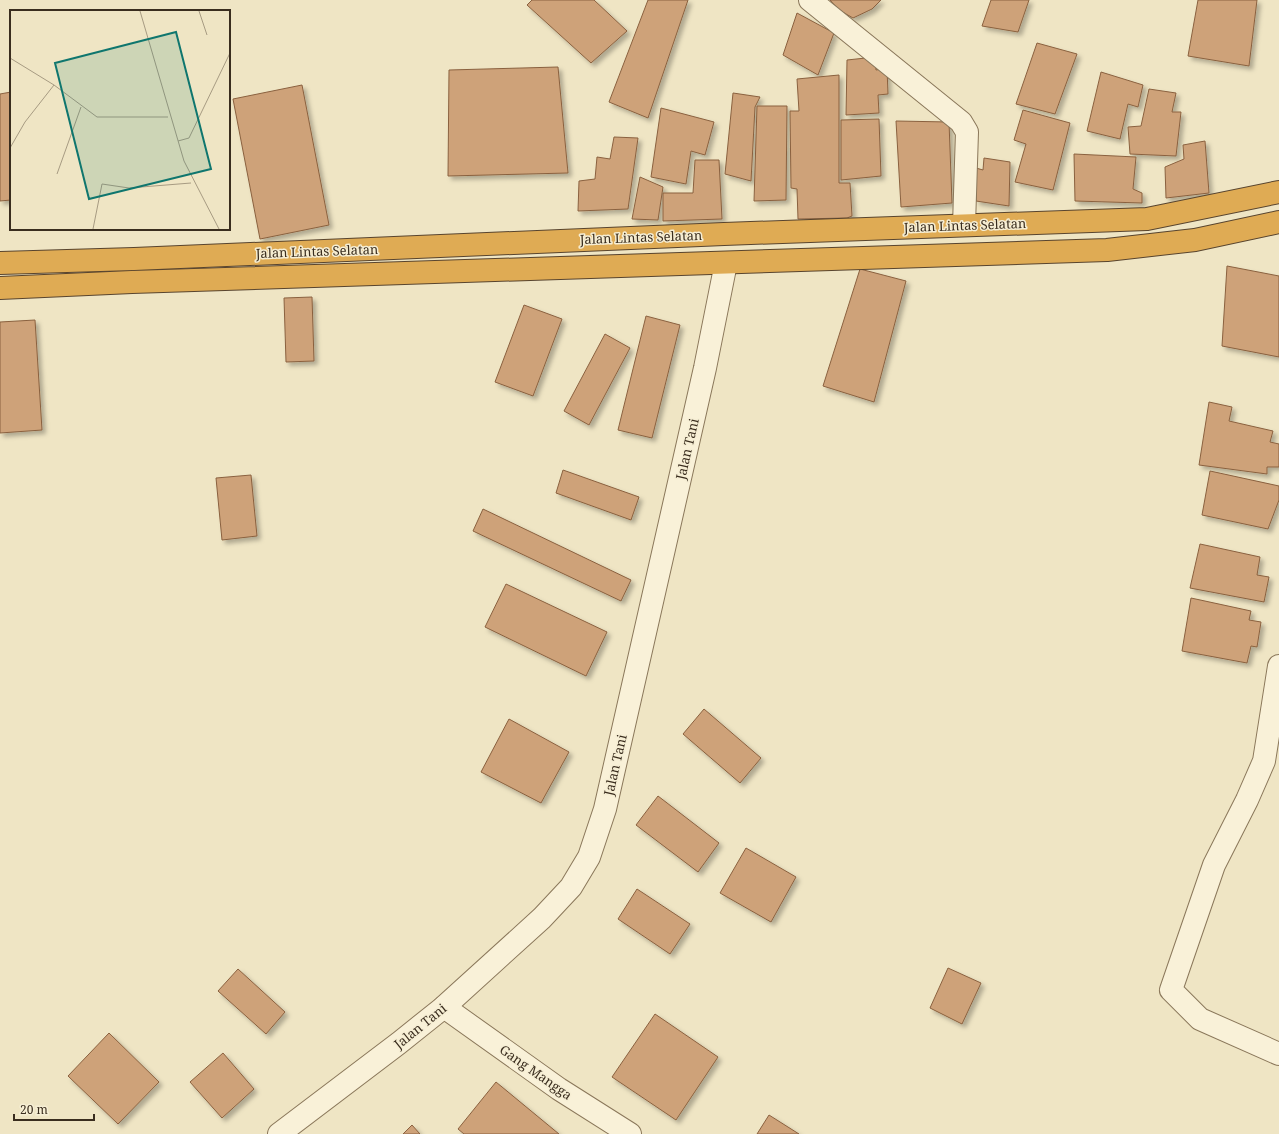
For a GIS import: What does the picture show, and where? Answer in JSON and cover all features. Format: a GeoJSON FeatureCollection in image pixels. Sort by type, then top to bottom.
{"type":"FeatureCollection","features":[{"type":"Feature","properties":{"kind":"highway","name":"Jalan Lintas Selatan"},"geometry":{"type":"LineString","coordinates":[[0,263],[142,259],[716,234],[1147,219],[1279,192]]}},
{"type":"Feature","properties":{"kind":"highway","name":"Jalan Lintas Selatan"},"geometry":{"type":"LineString","coordinates":[[0,288],[132,282],[1107,250],[1195,240],[1279,222]]}},
{"type":"Feature","properties":{"kind":"street"},"geometry":{"type":"LineString","coordinates":[[810,0],[961,122],[967,132],[964,225]]}},
{"type":"Feature","properties":{"kind":"street","name":"Jalan Tani"},"geometry":{"type":"LineString","coordinates":[[279,1134],[444,1007],[542,918],[571,887],[589,857],[605,809],[705,368],[726,263]]}},
{"type":"Feature","properties":{"kind":"street"},"geometry":{"type":"LineString","coordinates":[[1279,666],[1264,761],[1247,800],[1214,866],[1171,990],[1200,1019],[1279,1054]]}},
{"type":"Feature","properties":{"kind":"street","name":"Gang Mangga"},"geometry":{"type":"LineString","coordinates":[[444,1007],[559,1089],[630,1134]]}},
{"type":"Feature","properties":{"kind":"building"},"geometry":{"type":"Polygon","coordinates":[[[532,0],[594,0],[627,31],[591,63],[527,5],[532,0]]]}},
{"type":"Feature","properties":{"kind":"building"},"geometry":{"type":"Polygon","coordinates":[[[648,0],[688,0],[648,118],[609,102],[648,0]]]}},
{"type":"Feature","properties":{"kind":"building"},"geometry":{"type":"Polygon","coordinates":[[[830,0],[881,0],[872,9],[853,18],[839,10],[830,0]]]}},
{"type":"Feature","properties":{"kind":"building"},"geometry":{"type":"Polygon","coordinates":[[[991,0],[1029,0],[1018,32],[982,26],[991,0]]]}},
{"type":"Feature","properties":{"kind":"building"},"geometry":{"type":"Polygon","coordinates":[[[1198,0],[1257,0],[1249,66],[1188,56],[1198,0]]]}},
{"type":"Feature","properties":{"kind":"building"},"geometry":{"type":"Polygon","coordinates":[[[797,13],[834,33],[818,75],[783,55],[797,13]]]}},
{"type":"Feature","properties":{"kind":"building"},"geometry":{"type":"Polygon","coordinates":[[[1037,43],[1077,54],[1055,114],[1016,104],[1037,43]]]}},
{"type":"Feature","properties":{"kind":"building"},"geometry":{"type":"Polygon","coordinates":[[[875,57],[876,70],[887,68],[888,94],[878,95],[879,113],[846,115],[847,60],[875,57]]]}},
{"type":"Feature","properties":{"kind":"building"},"geometry":{"type":"Polygon","coordinates":[[[558,67],[568,173],[448,176],[449,70],[558,67]]]}},
{"type":"Feature","properties":{"kind":"building"},"geometry":{"type":"Polygon","coordinates":[[[1101,72],[1143,85],[1138,107],[1128,104],[1120,139],[1087,131],[1101,72]]]}},
{"type":"Feature","properties":{"kind":"building"},"geometry":{"type":"Polygon","coordinates":[[[839,75],[839,183],[850,183],[852,216],[847,218],[798,219],[797,189],[791,188],[790,111],[799,111],[797,79],[839,75]]]}},
{"type":"Feature","properties":{"kind":"building"},"geometry":{"type":"Polygon","coordinates":[[[302,85],[329,225],[260,239],[233,99],[302,85]]]}},
{"type":"Feature","properties":{"kind":"building"},"geometry":{"type":"Polygon","coordinates":[[[1149,89],[1176,93],[1172,112],[1181,112],[1176,156],[1130,154],[1128,127],[1141,126],[1149,89]]]}},
{"type":"Feature","properties":{"kind":"building"},"geometry":{"type":"Polygon","coordinates":[[[10,92],[10,200],[0,201],[0,94],[10,92]]]}},
{"type":"Feature","properties":{"kind":"building"},"geometry":{"type":"Polygon","coordinates":[[[733,93],[760,97],[755,107],[751,181],[725,174],[733,93]]]}},
{"type":"Feature","properties":{"kind":"building"},"geometry":{"type":"Polygon","coordinates":[[[757,106],[787,106],[786,200],[754,201],[757,106]]]}},
{"type":"Feature","properties":{"kind":"building"},"geometry":{"type":"Polygon","coordinates":[[[661,108],[714,122],[705,155],[691,151],[686,184],[651,177],[661,108]]]}},
{"type":"Feature","properties":{"kind":"building"},"geometry":{"type":"Polygon","coordinates":[[[1023,110],[1070,123],[1053,190],[1015,182],[1026,144],[1014,140],[1023,110]]]}},
{"type":"Feature","properties":{"kind":"building"},"geometry":{"type":"Polygon","coordinates":[[[879,119],[881,176],[841,180],[841,120],[879,119]]]}},
{"type":"Feature","properties":{"kind":"building"},"geometry":{"type":"Polygon","coordinates":[[[896,121],[949,122],[952,203],[901,207],[896,121]]]}},
{"type":"Feature","properties":{"kind":"building"},"geometry":{"type":"Polygon","coordinates":[[[614,137],[638,138],[628,209],[578,211],[579,181],[595,179],[597,157],[610,159],[614,137]]]}},
{"type":"Feature","properties":{"kind":"building"},"geometry":{"type":"Polygon","coordinates":[[[1205,141],[1209,193],[1166,198],[1165,167],[1184,159],[1183,145],[1205,141]]]}},
{"type":"Feature","properties":{"kind":"building"},"geometry":{"type":"Polygon","coordinates":[[[1074,154],[1136,157],[1133,189],[1142,193],[1142,203],[1075,201],[1074,154]]]}},
{"type":"Feature","properties":{"kind":"building"},"geometry":{"type":"Polygon","coordinates":[[[984,158],[1010,162],[1009,206],[976,201],[976,168],[983,170],[984,158]]]}},
{"type":"Feature","properties":{"kind":"building"},"geometry":{"type":"Polygon","coordinates":[[[695,160],[719,160],[722,219],[663,221],[663,193],[693,193],[695,160]]]}},
{"type":"Feature","properties":{"kind":"building"},"geometry":{"type":"Polygon","coordinates":[[[640,177],[663,187],[658,220],[632,219],[640,177]]]}},
{"type":"Feature","properties":{"kind":"building"},"geometry":{"type":"Polygon","coordinates":[[[1227,266],[1279,276],[1279,357],[1222,346],[1227,266]]]}},
{"type":"Feature","properties":{"kind":"building"},"geometry":{"type":"Polygon","coordinates":[[[860,269],[906,281],[874,402],[823,386],[860,269]]]}},
{"type":"Feature","properties":{"kind":"building"},"geometry":{"type":"Polygon","coordinates":[[[312,297],[314,361],[286,362],[284,298],[312,297]]]}},
{"type":"Feature","properties":{"kind":"building"},"geometry":{"type":"Polygon","coordinates":[[[524,305],[562,319],[533,396],[495,382],[524,305]]]}},
{"type":"Feature","properties":{"kind":"building"},"geometry":{"type":"Polygon","coordinates":[[[646,316],[680,325],[652,438],[618,430],[646,316]]]}},
{"type":"Feature","properties":{"kind":"building"},"geometry":{"type":"Polygon","coordinates":[[[35,320],[42,430],[0,433],[0,322],[35,320]]]}},
{"type":"Feature","properties":{"kind":"building"},"geometry":{"type":"Polygon","coordinates":[[[605,334],[630,348],[589,425],[564,411],[605,334]]]}},
{"type":"Feature","properties":{"kind":"building"},"geometry":{"type":"Polygon","coordinates":[[[1209,402],[1232,407],[1229,421],[1273,431],[1270,442],[1279,444],[1279,467],[1267,467],[1267,474],[1199,465],[1209,402]]]}},
{"type":"Feature","properties":{"kind":"building"},"geometry":{"type":"Polygon","coordinates":[[[563,470],[639,497],[631,520],[556,493],[563,470]]]}},
{"type":"Feature","properties":{"kind":"building"},"geometry":{"type":"Polygon","coordinates":[[[1210,471],[1279,486],[1279,500],[1268,529],[1202,515],[1210,471]]]}},
{"type":"Feature","properties":{"kind":"building"},"geometry":{"type":"Polygon","coordinates":[[[251,475],[257,536],[222,540],[216,478],[251,475]]]}},
{"type":"Feature","properties":{"kind":"building"},"geometry":{"type":"Polygon","coordinates":[[[483,509],[631,580],[621,601],[473,531],[483,509]]]}},
{"type":"Feature","properties":{"kind":"building"},"geometry":{"type":"Polygon","coordinates":[[[1200,544],[1260,557],[1257,575],[1269,577],[1264,602],[1190,588],[1200,544]]]}},
{"type":"Feature","properties":{"kind":"building"},"geometry":{"type":"Polygon","coordinates":[[[506,584],[607,632],[586,676],[485,627],[506,584]]]}},
{"type":"Feature","properties":{"kind":"building"},"geometry":{"type":"Polygon","coordinates":[[[1191,598],[1251,611],[1249,620],[1261,622],[1257,647],[1251,646],[1247,663],[1182,651],[1191,598]]]}},
{"type":"Feature","properties":{"kind":"building"},"geometry":{"type":"Polygon","coordinates":[[[704,709],[761,758],[740,783],[683,734],[704,709]]]}},
{"type":"Feature","properties":{"kind":"building"},"geometry":{"type":"Polygon","coordinates":[[[509,719],[569,752],[541,803],[481,772],[509,719]]]}},
{"type":"Feature","properties":{"kind":"building"},"geometry":{"type":"Polygon","coordinates":[[[658,796],[719,843],[698,872],[636,825],[658,796]]]}},
{"type":"Feature","properties":{"kind":"building"},"geometry":{"type":"Polygon","coordinates":[[[746,848],[796,877],[771,922],[720,893],[746,848]]]}},
{"type":"Feature","properties":{"kind":"building"},"geometry":{"type":"Polygon","coordinates":[[[637,889],[690,924],[670,954],[618,919],[637,889]]]}},
{"type":"Feature","properties":{"kind":"building"},"geometry":{"type":"Polygon","coordinates":[[[948,968],[981,983],[962,1024],[930,1008],[948,968]]]}},
{"type":"Feature","properties":{"kind":"building"},"geometry":{"type":"Polygon","coordinates":[[[238,969],[285,1012],[266,1034],[218,991],[238,969]]]}},
{"type":"Feature","properties":{"kind":"building"},"geometry":{"type":"Polygon","coordinates":[[[655,1014],[718,1057],[676,1120],[612,1077],[655,1014]]]}},
{"type":"Feature","properties":{"kind":"building"},"geometry":{"type":"Polygon","coordinates":[[[109,1033],[159,1082],[118,1124],[68,1076],[109,1033]]]}},
{"type":"Feature","properties":{"kind":"building"},"geometry":{"type":"Polygon","coordinates":[[[223,1053],[254,1089],[222,1118],[190,1082],[223,1053]]]}},
{"type":"Feature","properties":{"kind":"building"},"geometry":{"type":"Polygon","coordinates":[[[496,1082],[559,1134],[464,1134],[458,1129],[496,1082]]]}},
{"type":"Feature","properties":{"kind":"building"},"geometry":{"type":"Polygon","coordinates":[[[769,1115],[799,1134],[757,1134],[769,1115]]]}},
{"type":"Feature","properties":{"kind":"building"},"geometry":{"type":"Polygon","coordinates":[[[412,1125],[420,1134],[403,1134],[412,1125]]]}}]}
